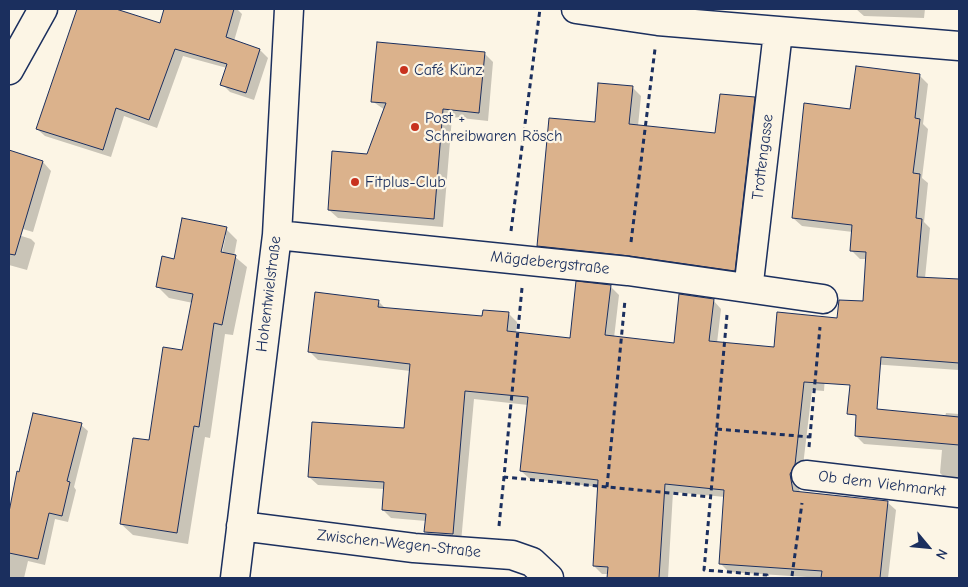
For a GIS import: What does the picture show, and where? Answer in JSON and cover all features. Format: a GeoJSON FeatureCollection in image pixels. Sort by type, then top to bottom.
{"type":"FeatureCollection","features":[{"type":"Feature","properties":{"kind":"street"},"geometry":{"type":"LineString","coordinates":[[9,70],[43,9]]}},
{"type":"Feature","properties":{"kind":"street","name":"Hohentwielstraße"},"geometry":{"type":"LineString","coordinates":[[235,578],[277,235],[289,9]]}},
{"type":"Feature","properties":{"kind":"street"},"geometry":{"type":"LineString","coordinates":[[576,9],[659,15],[778,32],[959,46]]}},
{"type":"Feature","properties":{"kind":"street","name":"Trottengasse"},"geometry":{"type":"LineString","coordinates":[[740,284],[778,32]]}},
{"type":"Feature","properties":{"kind":"street","name":"Mägdebergstraße"},"geometry":{"type":"LineString","coordinates":[[277,235],[740,284],[823,299]]}},
{"type":"Feature","properties":{"kind":"street","name":"Ob dem Viehmarkt"},"geometry":{"type":"LineString","coordinates":[[806,475],[959,493]]}},
{"type":"Feature","properties":{"kind":"street","name":"Zwischen-Wegen-Straße"},"geometry":{"type":"LineString","coordinates":[[241,526],[414,548],[512,555],[532,562],[549,578]]}},
{"type":"Feature","properties":{"kind":"path"},"geometry":{"type":"LineString","coordinates":[[496,554],[504,477],[516,260],[540,9]]}},
{"type":"Feature","properties":{"kind":"path"},"geometry":{"type":"LineString","coordinates":[[607,487],[628,271],[659,15]]}},
{"type":"Feature","properties":{"kind":"path"},"geometry":{"type":"LineString","coordinates":[[740,284],[717,428],[704,570],[767,575],[767,578]]}},
{"type":"Feature","properties":{"kind":"path"},"geometry":{"type":"LineString","coordinates":[[792,576],[806,475],[823,299]]}},
{"type":"Feature","properties":{"kind":"path"},"geometry":{"type":"LineString","coordinates":[[717,428],[810,437]]}},
{"type":"Feature","properties":{"kind":"path"},"geometry":{"type":"LineString","coordinates":[[504,477],[710,497]]}},
{"type":"Feature","properties":{"kind":"building"},"geometry":{"type":"Polygon","coordinates":[[[77,9],[116,9],[160,23],[164,9],[234,9],[226,37],[260,49],[246,93],[220,85],[227,64],[175,49],[149,120],[116,108],[103,150],[36,129],[77,9]]]}},
{"type":"Feature","properties":{"kind":"building"},"geometry":{"type":"Polygon","coordinates":[[[377,42],[485,52],[479,113],[443,109],[434,219],[328,210],[332,151],[367,154],[386,103],[371,102],[377,42]]]}},
{"type":"Feature","properties":{"kind":"building"},"geometry":{"type":"Polygon","coordinates":[[[856,66],[920,74],[915,118],[920,119],[913,173],[920,174],[916,218],[922,219],[917,277],[959,279],[959,363],[881,357],[877,409],[959,417],[959,445],[855,436],[856,415],[847,414],[850,385],[804,382],[795,465],[790,474],[793,491],[888,501],[880,578],[821,578],[822,571],[719,564],[724,490],[665,484],[659,578],[607,578],[608,567],[593,566],[598,480],[520,471],[528,397],[465,391],[453,534],[424,532],[426,514],[382,510],[384,482],[308,477],[312,422],[404,428],[410,364],[308,352],[315,292],[379,300],[378,307],[482,316],[483,310],[509,312],[507,331],[570,338],[576,281],[611,285],[605,335],[674,343],[679,294],[714,299],[709,341],[774,347],[777,312],[837,318],[839,300],[863,301],[866,252],[850,251],[852,225],[792,218],[804,103],[850,109],[856,66]]]}},
{"type":"Feature","properties":{"kind":"building"},"geometry":{"type":"Polygon","coordinates":[[[598,83],[633,86],[629,124],[715,133],[720,94],[755,97],[735,271],[630,256],[537,246],[549,118],[595,122],[598,83]]]}},
{"type":"Feature","properties":{"kind":"building"},"geometry":{"type":"Polygon","coordinates":[[[9,150],[43,161],[15,255],[9,254],[9,150]]]}},
{"type":"Feature","properties":{"kind":"building"},"geometry":{"type":"Polygon","coordinates":[[[182,218],[227,227],[221,252],[236,255],[222,325],[214,323],[199,427],[194,426],[177,533],[120,524],[133,438],[149,440],[163,347],[182,350],[193,294],[156,287],[162,256],[174,259],[182,218]]]}},
{"type":"Feature","properties":{"kind":"building"},"geometry":{"type":"Polygon","coordinates":[[[33,413],[82,423],[67,481],[70,482],[62,516],[49,513],[38,559],[9,553],[9,512],[17,471],[19,472],[33,413]]]}},
{"type":"Feature","properties":{"kind":"place","name":"Café Künz"},"geometry":{"type":"Point","coordinates":[404,70]}},
{"type":"Feature","properties":{"kind":"place","name":"Post + Schreibwaren Rösch"},"geometry":{"type":"Point","coordinates":[415,127]}},
{"type":"Feature","properties":{"kind":"place","name":"Fitplus-Club"},"geometry":{"type":"Point","coordinates":[355,182]}}]}
